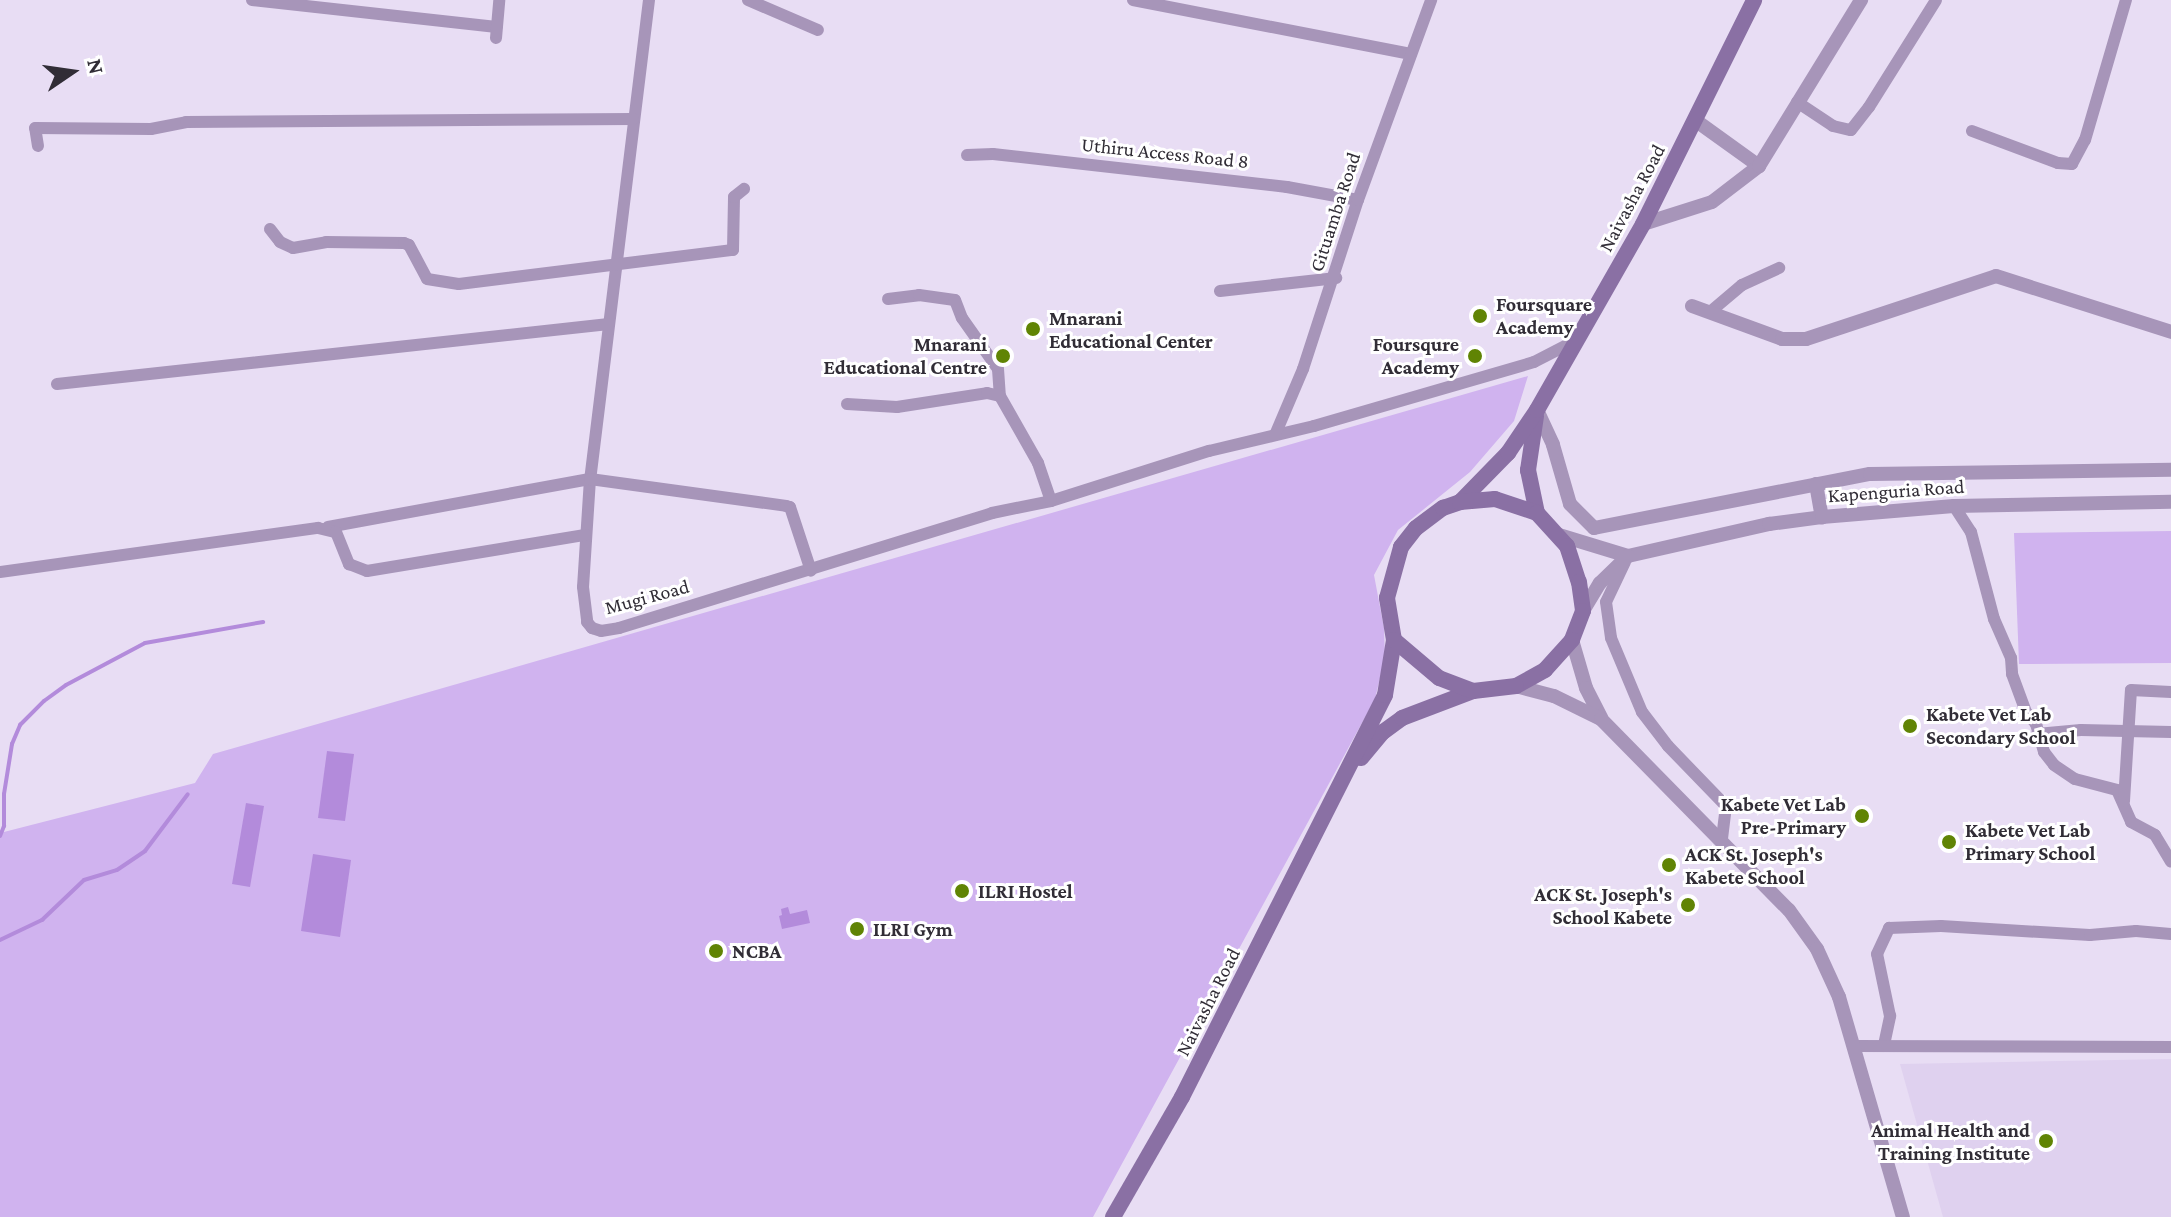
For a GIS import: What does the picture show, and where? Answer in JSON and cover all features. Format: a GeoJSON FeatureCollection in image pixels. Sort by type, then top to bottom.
{"type":"FeatureCollection","features":[{"type":"Feature","properties":{"kind":"main road","name":"Naivasha Road"},"geometry":{"type":"LineString","coordinates":[[1539,406],[1643,224],[1754,0]]}},
{"type":"Feature","properties":{"kind":"main road"},"geometry":{"type":"LineString","coordinates":[[1460,502],[1508,453],[1539,406]]}},
{"type":"Feature","properties":{"kind":"main road"},"geometry":{"type":"LineString","coordinates":[[1537,513],[1528,470],[1539,406]]}},
{"type":"Feature","properties":{"kind":"main road"},"geometry":{"type":"LineString","coordinates":[[1495,499],[1537,513],[1567,546],[1579,582],[1583,611],[1572,640],[1545,670],[1516,686],[1473,691],[1439,678],[1394,640],[1387,598],[1401,547],[1416,528],[1443,508],[1460,502],[1495,499]]}},
{"type":"Feature","properties":{"kind":"main road","name":"Naivasha Road"},"geometry":{"type":"LineString","coordinates":[[1113,1217],[1182,1097],[1385,695],[1394,640]]}},
{"type":"Feature","properties":{"kind":"main road","name":"Naivasha Road"},"geometry":{"type":"LineString","coordinates":[[1332,800],[1383,732],[1402,718],[1473,691]]}},
{"type":"Feature","properties":{"kind":"street"},"geometry":{"type":"LineString","coordinates":[[252,0],[496,33],[499,0]]}},
{"type":"Feature","properties":{"kind":"street","name":"Mugi Road"},"geometry":{"type":"LineString","coordinates":[[649,0],[614,267],[585,535],[587,622],[601,631],[811,571],[992,513],[1051,501],[1209,451],[1534,362],[1573,342]]}},
{"type":"Feature","properties":{"kind":"street"},"geometry":{"type":"LineString","coordinates":[[748,0],[818,30]]}},
{"type":"Feature","properties":{"kind":"street"},"geometry":{"type":"LineString","coordinates":[[1133,0],[1411,54]]}},
{"type":"Feature","properties":{"kind":"street","name":"Gituamba Road"},"geometry":{"type":"LineString","coordinates":[[1275,435],[1336,278],[1358,200],[1431,0]]}},
{"type":"Feature","properties":{"kind":"street"},"geometry":{"type":"LineString","coordinates":[[1643,224],[1712,202],[1759,166],[1861,0]]}},
{"type":"Feature","properties":{"kind":"street"},"geometry":{"type":"LineString","coordinates":[[1797,102],[1828,124],[1851,130],[1936,0]]}},
{"type":"Feature","properties":{"kind":"street"},"geometry":{"type":"LineString","coordinates":[[1972,131],[2058,163],[2072,164],[2085,140],[2126,0]]}},
{"type":"Feature","properties":{"kind":"street"},"geometry":{"type":"LineString","coordinates":[[38,146],[35,128],[151,129],[186,122],[633,119]]}},
{"type":"Feature","properties":{"kind":"street"},"geometry":{"type":"LineString","coordinates":[[1695,120],[1759,166]]}},
{"type":"Feature","properties":{"kind":"street","name":"Uthiru Access Road 8"},"geometry":{"type":"LineString","coordinates":[[967,155],[993,154],[1287,187],[1358,200]]}},
{"type":"Feature","properties":{"kind":"street"},"geometry":{"type":"LineString","coordinates":[[270,229],[280,242],[293,248],[326,242],[404,243],[409,245],[423,276],[434,283],[459,284],[733,250],[734,197],[744,189]]}},
{"type":"Feature","properties":{"kind":"street"},"geometry":{"type":"LineString","coordinates":[[1710,312],[1742,285],[1779,268]]}},
{"type":"Feature","properties":{"kind":"street"},"geometry":{"type":"LineString","coordinates":[[1692,306],[1782,339],[1806,339],[1996,276],[2171,332]]}},
{"type":"Feature","properties":{"kind":"street"},"geometry":{"type":"LineString","coordinates":[[1220,291],[1336,278]]}},
{"type":"Feature","properties":{"kind":"street"},"geometry":{"type":"LineString","coordinates":[[888,299],[919,295],[955,300],[962,318],[998,369],[1000,396],[1038,463],[1051,501]]}},
{"type":"Feature","properties":{"kind":"street"},"geometry":{"type":"LineString","coordinates":[[57,384],[609,324]]}},
{"type":"Feature","properties":{"kind":"street"},"geometry":{"type":"LineString","coordinates":[[847,404],[897,407],[987,393],[1000,396]]}},
{"type":"Feature","properties":{"kind":"street"},"geometry":{"type":"LineString","coordinates":[[1539,406],[1570,504],[1594,528],[1885,473],[2171,470]]}},
{"type":"Feature","properties":{"kind":"street"},"geometry":{"type":"LineString","coordinates":[[0,572],[328,527],[590,479],[774,502],[790,507],[811,571]]}},
{"type":"Feature","properties":{"kind":"street"},"geometry":{"type":"LineString","coordinates":[[1816,484],[1822,517]]}},
{"type":"Feature","properties":{"kind":"street","name":"Kapenguria Road"},"geometry":{"type":"LineString","coordinates":[[1559,535],[1628,556],[1769,524],[1822,517],[1954,506],[2171,502]]}},
{"type":"Feature","properties":{"kind":"street"},"geometry":{"type":"LineString","coordinates":[[1954,506],[1971,532],[1994,619],[2011,658],[2012,674],[2037,734],[2054,765],[2075,779],[2117,790],[2131,822],[2155,835],[2171,862]]}},
{"type":"Feature","properties":{"kind":"street"},"geometry":{"type":"LineString","coordinates":[[328,527],[340,539],[349,564],[367,571],[585,535]]}},
{"type":"Feature","properties":{"kind":"street"},"geometry":{"type":"LineString","coordinates":[[1583,611],[1600,583],[1628,556]]}},
{"type":"Feature","properties":{"kind":"street"},"geometry":{"type":"LineString","coordinates":[[1628,556],[1606,602],[1611,638],[1642,712],[1668,746],[1726,806],[1722,839]]}},
{"type":"Feature","properties":{"kind":"street"},"geometry":{"type":"LineString","coordinates":[[1572,640],[1586,688],[1601,719]]}},
{"type":"Feature","properties":{"kind":"street"},"geometry":{"type":"LineString","coordinates":[[1516,686],[1554,696],[1601,719],[1789,910],[1817,949],[1839,997],[1903,1217]]}},
{"type":"Feature","properties":{"kind":"street"},"geometry":{"type":"LineString","coordinates":[[2124,801],[2131,690],[2171,692]]}},
{"type":"Feature","properties":{"kind":"street"},"geometry":{"type":"LineString","coordinates":[[2037,734],[2081,730],[2171,732]]}},
{"type":"Feature","properties":{"kind":"street"},"geometry":{"type":"LineString","coordinates":[[1884,1045],[1890,1016],[1877,954],[1889,928],[1954,926],[2090,935],[2136,931],[2171,934]]}},
{"type":"Feature","properties":{"kind":"street"},"geometry":{"type":"LineString","coordinates":[[1855,1046],[2171,1047]]}},
{"type":"Feature","properties":{"kind":"shaded area"},"geometry":{"type":"Polygon","coordinates":[[[1528,376],[1514,421],[1470,472],[1398,530],[1374,575],[1384,628],[1385,657],[1375,699],[1093,1217],[0,1217],[0,833],[195,783],[213,754],[1528,376]]]}},
{"type":"Feature","properties":{"kind":"shaded area"},"geometry":{"type":"Polygon","coordinates":[[[2171,531],[2171,663],[2019,664],[2014,533],[2171,531]]]}},
{"type":"Feature","properties":{"kind":"shaded area"},"geometry":{"type":"Polygon","coordinates":[[[327,751],[354,754],[345,821],[318,818],[327,751]]]}},
{"type":"Feature","properties":{"kind":"shaded area"},"geometry":{"type":"Polygon","coordinates":[[[246,803],[264,806],[250,887],[232,884],[246,803]]]}},
{"type":"Feature","properties":{"kind":"shaded area"},"geometry":{"type":"Polygon","coordinates":[[[313,854],[351,860],[340,937],[301,931],[313,854]]]}},
{"type":"Feature","properties":{"kind":"shaded area"},"geometry":{"type":"Polygon","coordinates":[[[788,907],[790,914],[807,910],[810,923],[782,929],[779,916],[782,915],[781,909],[788,907]]]}},
{"type":"Feature","properties":{"kind":"shaded area","name":"Animal Health and Training Institute"},"geometry":{"type":"Polygon","coordinates":[[[2171,1059],[2171,1217],[1943,1217],[1900,1064],[2171,1059]]]}},
{"type":"Feature","properties":{"kind":"waterway"},"geometry":{"type":"LineString","coordinates":[[0,836],[4,826],[4,794],[12,744],[20,725],[44,701],[66,685],[145,643],[263,622]]}},
{"type":"Feature","properties":{"kind":"waterway"},"geometry":{"type":"LineString","coordinates":[[0,940],[42,920],[84,880],[117,870],[145,851],[188,794]]}},
{"type":"Feature","properties":{"kind":"place","name":"Foursquare Academy"},"geometry":{"type":"Point","coordinates":[1480,316]}},
{"type":"Feature","properties":{"kind":"place","name":"Mnarani Educational Center"},"geometry":{"type":"Point","coordinates":[1033,329]}},
{"type":"Feature","properties":{"kind":"place","name":"Mnarani Educational Centre"},"geometry":{"type":"Point","coordinates":[1003,356]}},
{"type":"Feature","properties":{"kind":"place","name":"Foursqure Academy"},"geometry":{"type":"Point","coordinates":[1475,356]}},
{"type":"Feature","properties":{"kind":"place","name":"Kabete Vet Lab Secondary School"},"geometry":{"type":"Point","coordinates":[1910,726]}},
{"type":"Feature","properties":{"kind":"place","name":"Kabete Vet Lab Pre-Primary"},"geometry":{"type":"Point","coordinates":[1862,816]}},
{"type":"Feature","properties":{"kind":"place","name":"Kabete Vet Lab Primary School"},"geometry":{"type":"Point","coordinates":[1949,842]}},
{"type":"Feature","properties":{"kind":"place","name":"ACK St. Joseph's Kabete School"},"geometry":{"type":"Point","coordinates":[1669,865]}},
{"type":"Feature","properties":{"kind":"place","name":"ILRI Hostel"},"geometry":{"type":"Point","coordinates":[962,891]}},
{"type":"Feature","properties":{"kind":"place","name":"ACK St. Joseph's School Kabete"},"geometry":{"type":"Point","coordinates":[1688,905]}},
{"type":"Feature","properties":{"kind":"place","name":"ILRI Gym"},"geometry":{"type":"Point","coordinates":[857,929]}},
{"type":"Feature","properties":{"kind":"place","name":"NCBA"},"geometry":{"type":"Point","coordinates":[716,951]}},
{"type":"Feature","properties":{"kind":"place","name":"Animal Health and Training Institute"},"geometry":{"type":"Point","coordinates":[2046,1141]}}]}
